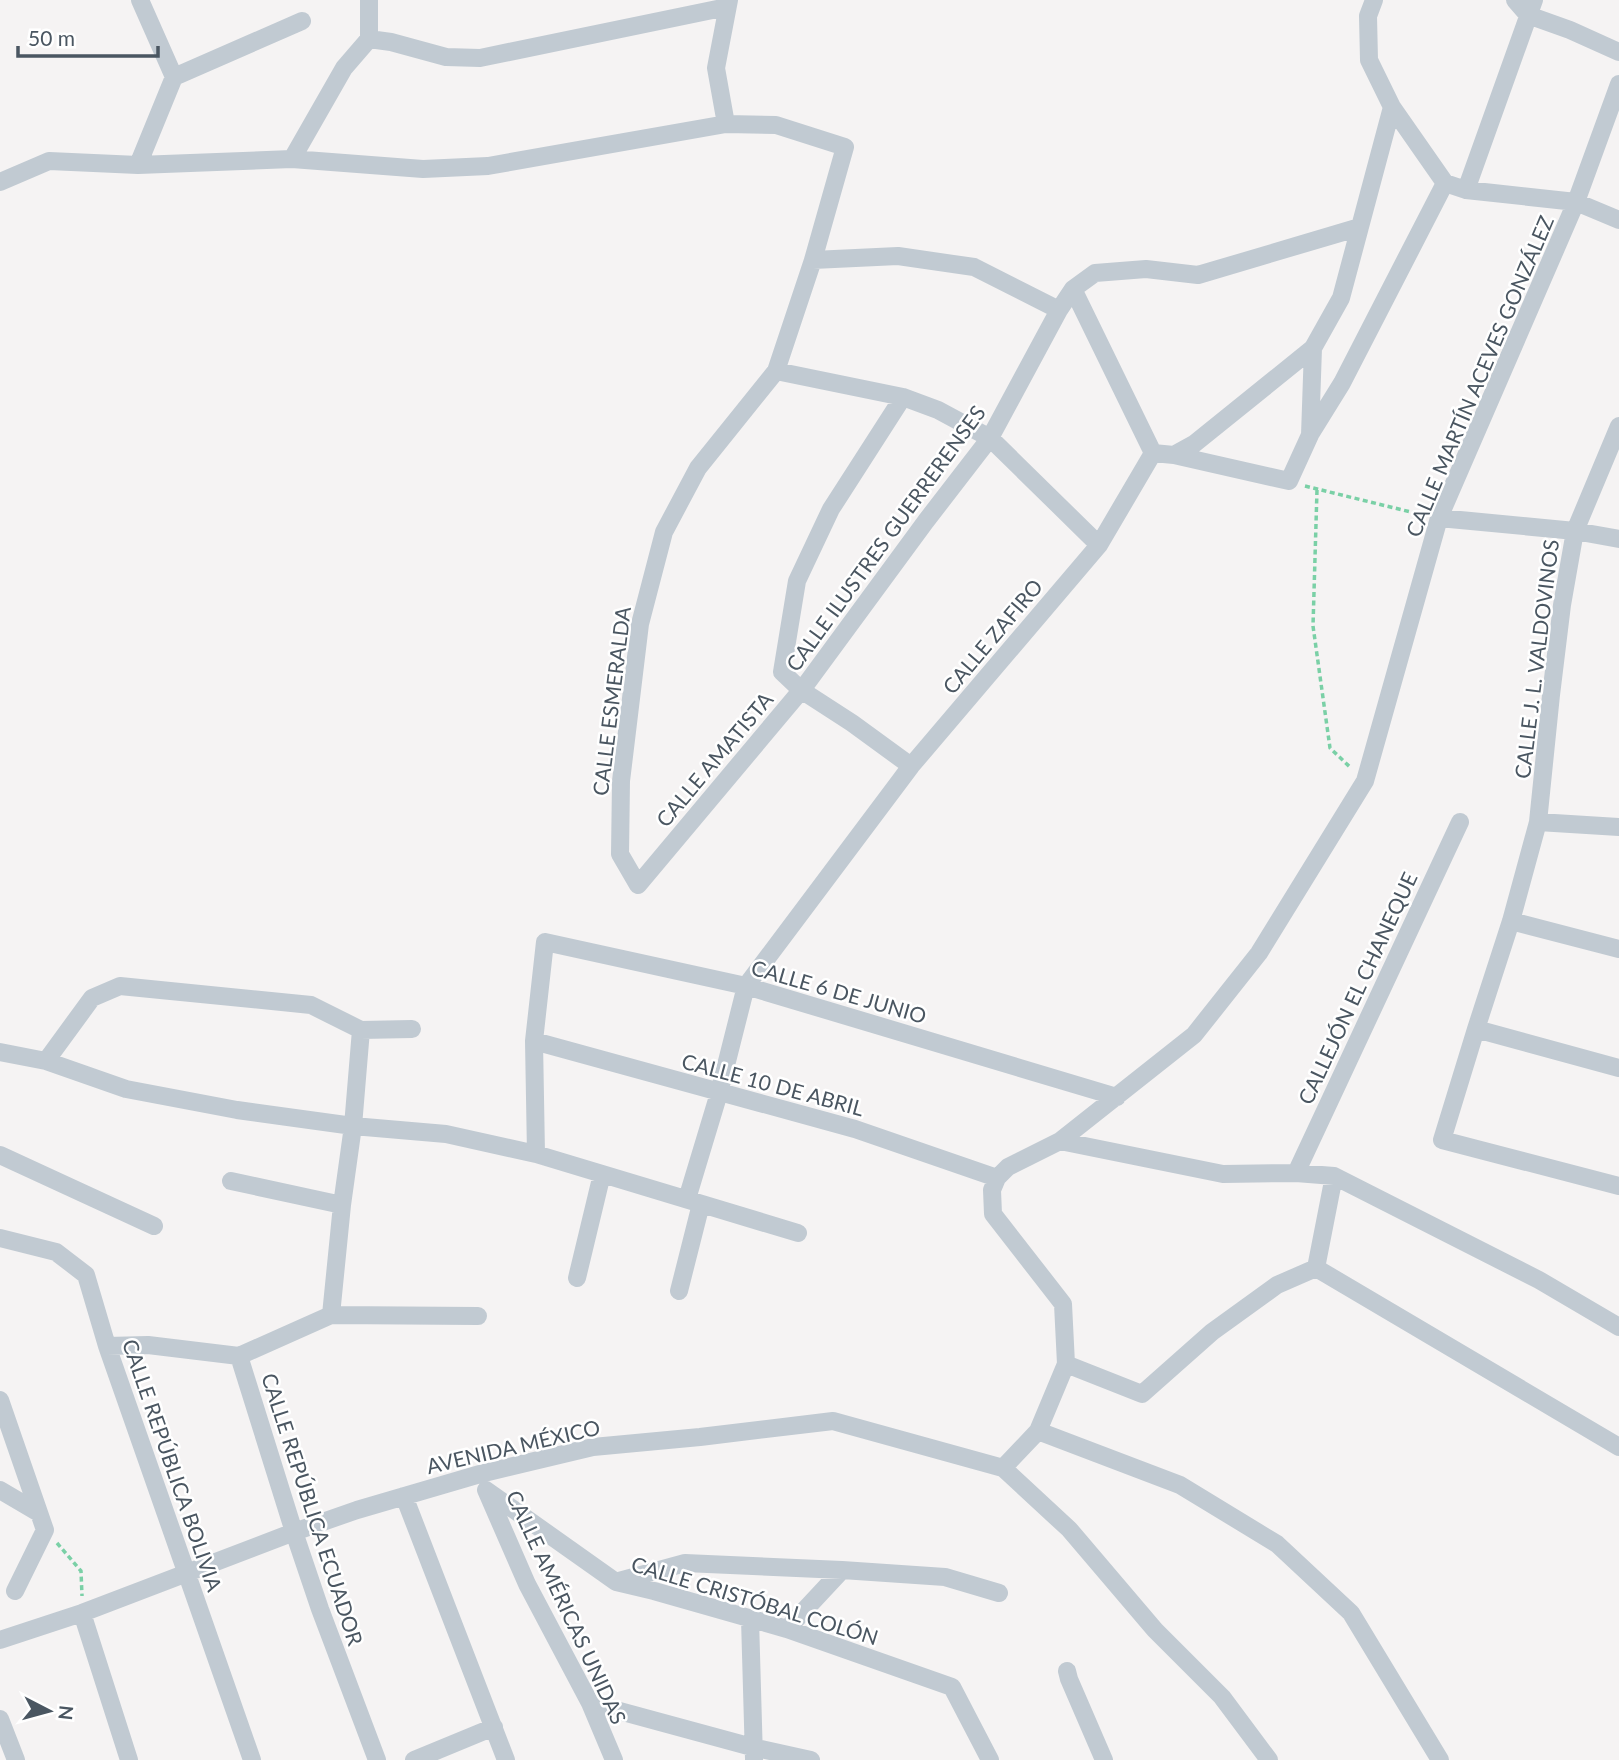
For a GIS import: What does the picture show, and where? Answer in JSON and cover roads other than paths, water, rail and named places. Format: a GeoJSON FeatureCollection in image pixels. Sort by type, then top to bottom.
{"type":"FeatureCollection","features":[{"type":"Feature","properties":{"kind":"street"},"geometry":{"type":"LineString","coordinates":[[140,0],[174,77]]}},
{"type":"Feature","properties":{"kind":"street"},"geometry":{"type":"LineString","coordinates":[[292,159],[344,68],[369,40],[369,0]]}},
{"type":"Feature","properties":{"kind":"street"},"geometry":{"type":"LineString","coordinates":[[1374,0],[1368,16],[1369,60],[1392,107],[1445,183],[1466,190],[1576,202],[1619,220]]}},
{"type":"Feature","properties":{"kind":"street"},"geometry":{"type":"LineString","coordinates":[[1515,0],[1570,30],[1619,52]]}},
{"type":"Feature","properties":{"kind":"street"},"geometry":{"type":"LineString","coordinates":[[0,182],[49,161],[138,165],[292,159],[423,169],[488,166],[726,124],[716,68],[728,3],[480,58],[446,57],[391,42],[369,40]]}},
{"type":"Feature","properties":{"kind":"street"},"geometry":{"type":"LineString","coordinates":[[1466,190],[1531,8]]}},
{"type":"Feature","properties":{"kind":"street"},"geometry":{"type":"LineString","coordinates":[[138,165],[174,77],[302,20]]}},
{"type":"Feature","properties":{"kind":"street","name":"CALLE MARTÍN ACEVES GONZÁLEZ"},"geometry":{"type":"LineString","coordinates":[[998,1178],[1008,1167],[1060,1142],[1194,1035],[1259,953],[1365,781],[1439,518],[1576,202],[1619,83]]}},
{"type":"Feature","properties":{"kind":"street"},"geometry":{"type":"LineString","coordinates":[[1174,455],[1194,444],[1313,348],[1341,298],[1392,107]]}},
{"type":"Feature","properties":{"kind":"street","name":"CALLE ESMERALDA"},"geometry":{"type":"LineString","coordinates":[[638,885],[620,854],[621,781],[640,624],[664,532],[698,468],[776,371],[813,260],[845,146],[776,125],[726,124]]}},
{"type":"Feature","properties":{"kind":"street"},"geometry":{"type":"LineString","coordinates":[[1073,289],[1153,453],[1174,455],[1289,481],[1310,435],[1342,383],[1445,183]]}},
{"type":"Feature","properties":{"kind":"street","name":"CALLE ILUSTRES GUERRERENSES"},"geometry":{"type":"LineString","coordinates":[[801,690],[990,438],[1073,289],[1095,273],[1146,270],[1198,275],[1360,228]]}},
{"type":"Feature","properties":{"kind":"street"},"geometry":{"type":"LineString","coordinates":[[813,260],[898,256],[974,267],[1059,310]]}},
{"type":"Feature","properties":{"kind":"street"},"geometry":{"type":"LineString","coordinates":[[1310,435],[1313,348]]}},
{"type":"Feature","properties":{"kind":"street"},"geometry":{"type":"LineString","coordinates":[[776,371],[904,397],[938,410],[990,438],[1099,545]]}},
{"type":"Feature","properties":{"kind":"street","name":"CALLE AMATISTA"},"geometry":{"type":"LineString","coordinates":[[638,885],[801,690],[782,672],[797,581],[831,509],[904,397]]}},
{"type":"Feature","properties":{"kind":"street","name":"CALLE J. L. VALDOVINOS"},"geometry":{"type":"LineString","coordinates":[[1619,426],[1575,531],[1557,644],[1538,822],[1511,921],[1442,1140],[1619,1186]]}},
{"type":"Feature","properties":{"kind":"street","name":"CALLE ZAFIRO"},"geometry":{"type":"LineString","coordinates":[[746,986],[911,766],[1099,545],[1153,453]]}},
{"type":"Feature","properties":{"kind":"street"},"geometry":{"type":"LineString","coordinates":[[1439,518],[1575,531],[1619,539]]}},
{"type":"Feature","properties":{"kind":"street"},"geometry":{"type":"LineString","coordinates":[[801,690],[911,766]]}},
{"type":"Feature","properties":{"kind":"street","name":"CALLEJÓN EL CHANEQUE"},"geometry":{"type":"LineString","coordinates":[[1296,1172],[1460,822]]}},
{"type":"Feature","properties":{"kind":"street"},"geometry":{"type":"LineString","coordinates":[[1538,822],[1619,827]]}},
{"type":"Feature","properties":{"kind":"street"},"geometry":{"type":"LineString","coordinates":[[1511,921],[1619,949]]}},
{"type":"Feature","properties":{"kind":"street","name":"CALLE 6 DE JUNIO"},"geometry":{"type":"LineString","coordinates":[[534,1041],[545,942],[746,986],[1116,1097]]}},
{"type":"Feature","properties":{"kind":"street"},"geometry":{"type":"LineString","coordinates":[[46,1061],[92,998],[120,986],[311,1005],[361,1030],[412,1029]]}},
{"type":"Feature","properties":{"kind":"street"},"geometry":{"type":"LineString","coordinates":[[680,1291],[694,1202],[746,986]]}},
{"type":"Feature","properties":{"kind":"street"},"geometry":{"type":"LineString","coordinates":[[1476,1029],[1619,1068]]}},
{"type":"Feature","properties":{"kind":"street"},"geometry":{"type":"LineString","coordinates":[[331,1315],[361,1030]]}},
{"type":"Feature","properties":{"kind":"street"},"geometry":{"type":"LineString","coordinates":[[534,1041],[536,1154]]}},
{"type":"Feature","properties":{"kind":"street","name":"CALLE 10 DE ABRIL"},"geometry":{"type":"LineString","coordinates":[[534,1041],[855,1129],[998,1178]]}},
{"type":"Feature","properties":{"kind":"street"},"geometry":{"type":"LineString","coordinates":[[0,1052],[46,1061],[126,1089],[237,1110],[353,1126],[446,1134],[536,1154],[798,1233]]}},
{"type":"Feature","properties":{"kind":"street"},"geometry":{"type":"LineString","coordinates":[[1060,1142],[1223,1174],[1296,1172],[1334,1176],[1539,1280],[1619,1326]]}},
{"type":"Feature","properties":{"kind":"street"},"geometry":{"type":"LineString","coordinates":[[0,1155],[154,1226]]}},
{"type":"Feature","properties":{"kind":"street"},"geometry":{"type":"LineString","coordinates":[[577,1278],[602,1174]]}},
{"type":"Feature","properties":{"kind":"street"},"geometry":{"type":"LineString","coordinates":[[1316,1268],[1334,1176]]}},
{"type":"Feature","properties":{"kind":"street"},"geometry":{"type":"LineString","coordinates":[[998,1178],[992,1190],[993,1214],[1063,1304],[1066,1364],[1038,1431],[1003,1468],[1069,1529],[1155,1630],[1222,1696],[1269,1760]]}},
{"type":"Feature","properties":{"kind":"street"},"geometry":{"type":"LineString","coordinates":[[231,1181],[342,1205]]}},
{"type":"Feature","properties":{"kind":"street","name":"CALLE REPÚBLICA BOLIVIA"},"geometry":{"type":"LineString","coordinates":[[0,1238],[56,1252],[86,1275],[107,1346],[252,1760]]}},
{"type":"Feature","properties":{"kind":"street"},"geometry":{"type":"LineString","coordinates":[[1066,1364],[1142,1394],[1212,1332],[1277,1285],[1316,1268]]}},
{"type":"Feature","properties":{"kind":"street"},"geometry":{"type":"LineString","coordinates":[[1316,1268],[1619,1447]]}},
{"type":"Feature","properties":{"kind":"street"},"geometry":{"type":"LineString","coordinates":[[239,1356],[331,1315],[478,1316]]}},
{"type":"Feature","properties":{"kind":"street","name":"CALLE REPÚBLICA ECUADOR"},"geometry":{"type":"LineString","coordinates":[[107,1346],[148,1345],[239,1356],[293,1531],[377,1760]]}},
{"type":"Feature","properties":{"kind":"street"},"geometry":{"type":"LineString","coordinates":[[0,1400],[42,1521],[15,1591]]}},
{"type":"Feature","properties":{"kind":"street","name":"AVENIDA MÉXICO"},"geometry":{"type":"LineString","coordinates":[[0,1640],[82,1613],[293,1531],[404,1496],[483,1482],[593,1447],[833,1421],[1003,1468]]}},
{"type":"Feature","properties":{"kind":"street"},"geometry":{"type":"LineString","coordinates":[[1038,1431],[1180,1485],[1277,1544],[1351,1614],[1440,1760]]}},
{"type":"Feature","properties":{"kind":"street","name":"CALLE CRISTÓBAL COLÓN"},"geometry":{"type":"LineString","coordinates":[[483,1482],[616,1582],[787,1629],[952,1687],[990,1760]]}},
{"type":"Feature","properties":{"kind":"street","name":"CALLE AMÉRICAS UNIDAS"},"geometry":{"type":"LineString","coordinates":[[483,1482],[527,1584],[590,1703],[614,1760]]}},
{"type":"Feature","properties":{"kind":"street"},"geometry":{"type":"LineString","coordinates":[[0,1490],[42,1521]]}},
{"type":"Feature","properties":{"kind":"street"},"geometry":{"type":"LineString","coordinates":[[404,1496],[506,1760]]}},
{"type":"Feature","properties":{"kind":"street"},"geometry":{"type":"LineString","coordinates":[[616,1582],[685,1563],[946,1577],[999,1593]]}},
{"type":"Feature","properties":{"kind":"street"},"geometry":{"type":"LineString","coordinates":[[787,1629],[842,1570]]}},
{"type":"Feature","properties":{"kind":"street"},"geometry":{"type":"LineString","coordinates":[[82,1613],[129,1760]]}},
{"type":"Feature","properties":{"kind":"street"},"geometry":{"type":"LineString","coordinates":[[750,1619],[753,1754]]}},
{"type":"Feature","properties":{"kind":"street"},"geometry":{"type":"LineString","coordinates":[[1068,1671],[1104,1760]]}},
{"type":"Feature","properties":{"kind":"street"},"geometry":{"type":"LineString","coordinates":[[590,1703],[753,1754],[811,1760]]}},
{"type":"Feature","properties":{"kind":"street"},"geometry":{"type":"LineString","coordinates":[[0,1719],[16,1760]]}},
{"type":"Feature","properties":{"kind":"street"},"geometry":{"type":"LineString","coordinates":[[414,1760],[494,1727]]}}]}
